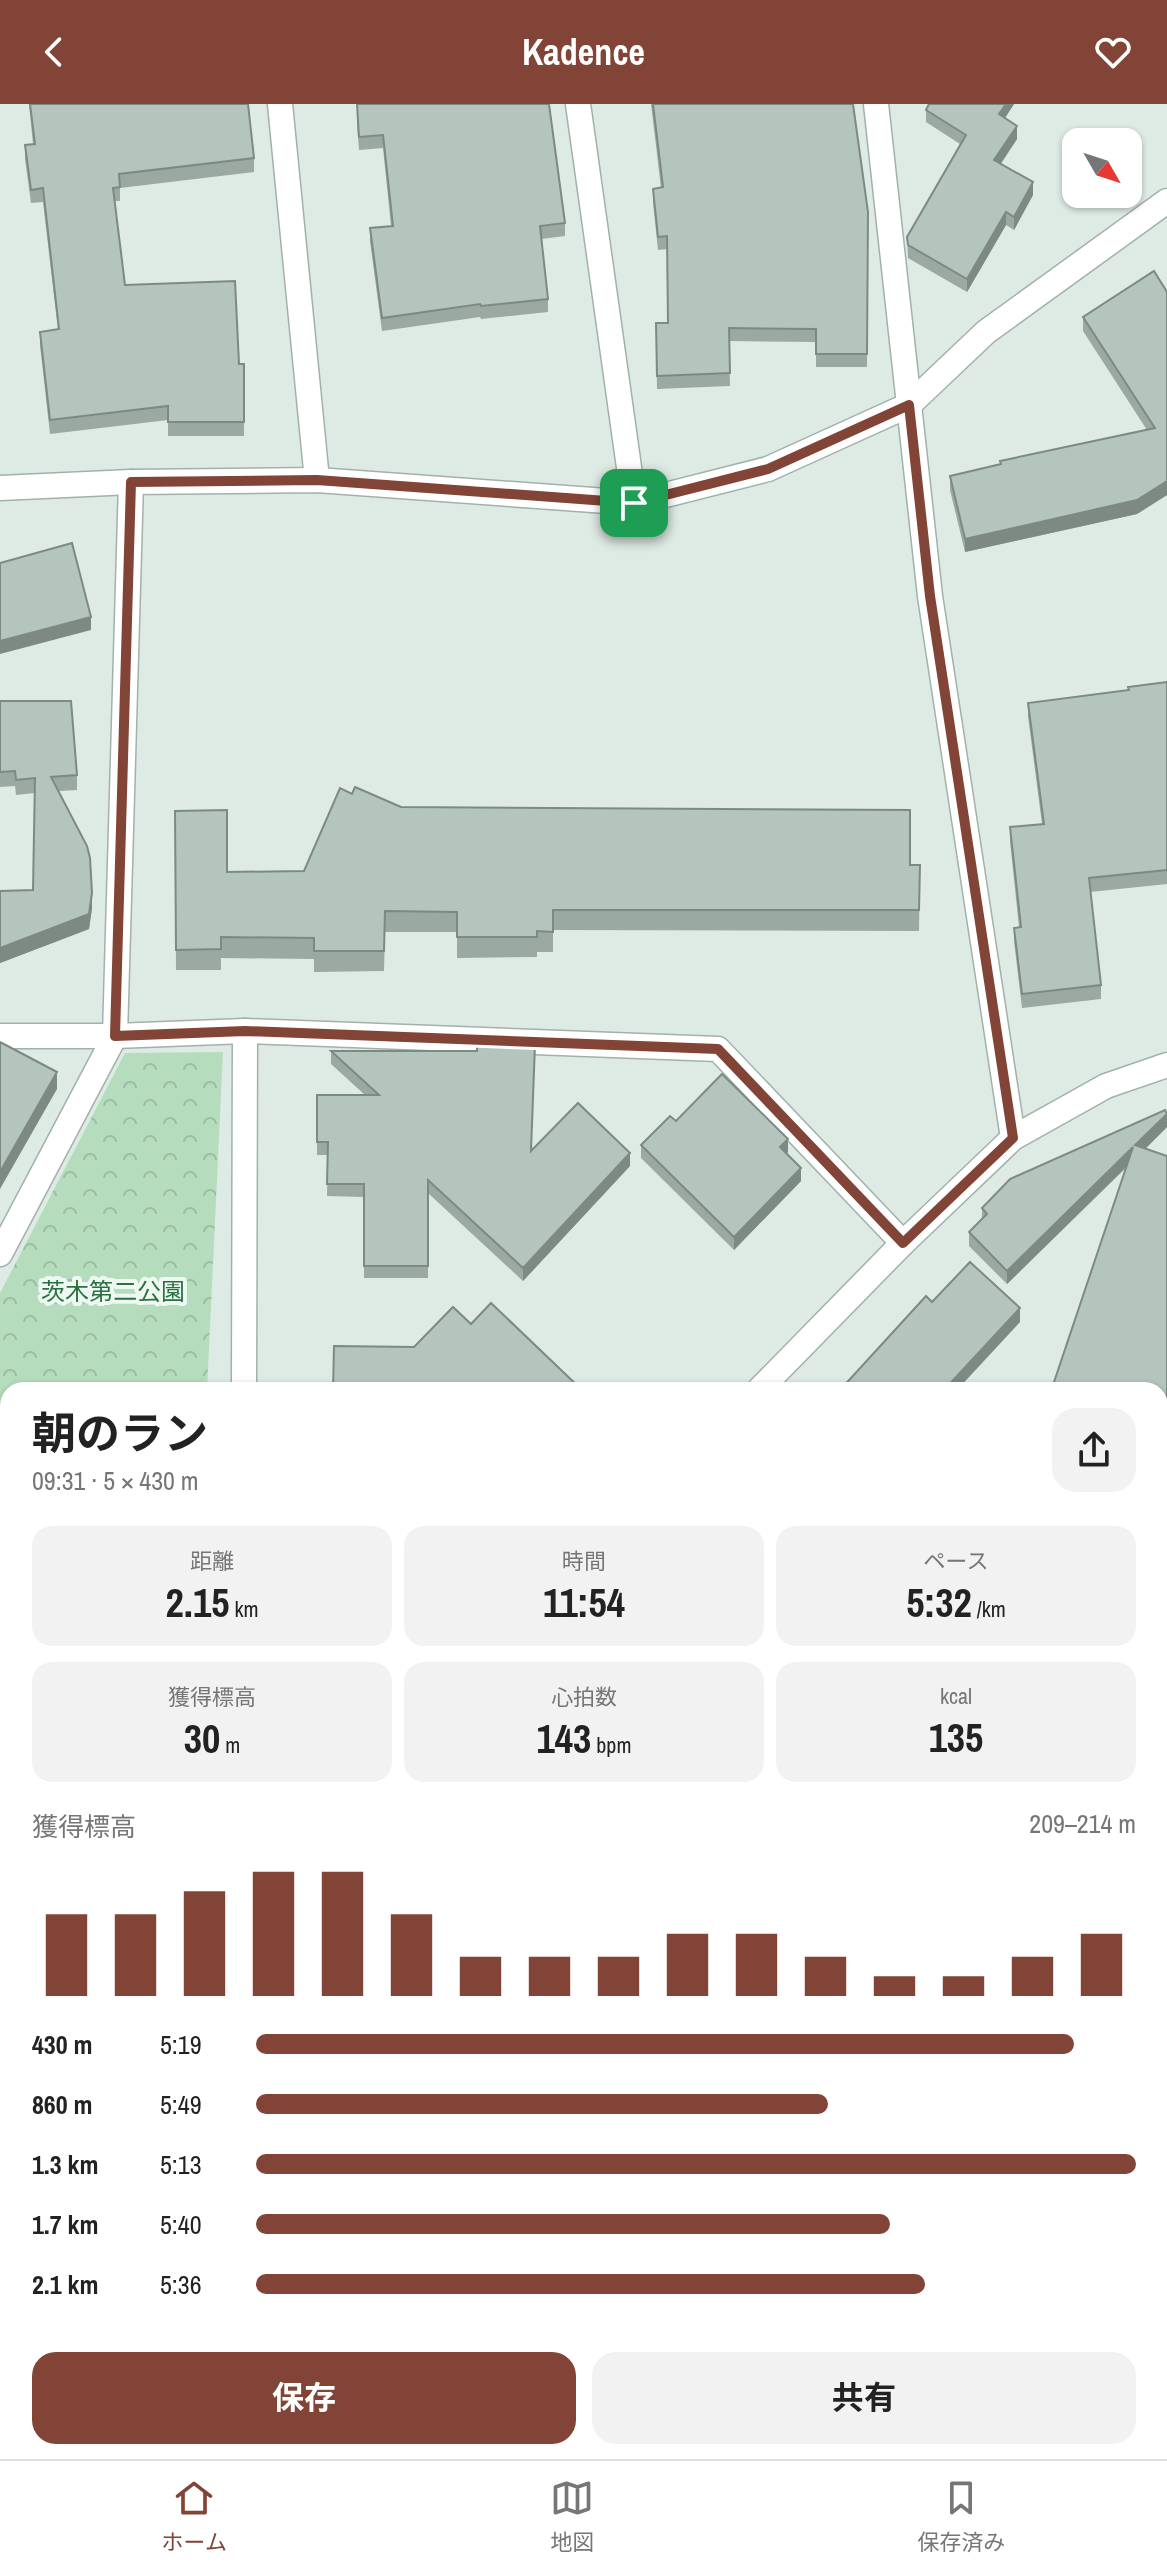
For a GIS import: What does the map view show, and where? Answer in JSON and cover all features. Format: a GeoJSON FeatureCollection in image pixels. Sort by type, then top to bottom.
{"type":"FeatureCollection","features":[{"type":"Feature","properties":{"kind":"street"},"geometry":{"type":"LineString","coordinates":[[280,104],[317,480]]}},
{"type":"Feature","properties":{"kind":"street"},"geometry":{"type":"LineString","coordinates":[[578,104],[634,503]]}},
{"type":"Feature","properties":{"kind":"street"},"geometry":{"type":"LineString","coordinates":[[876,104],[930,596],[1013,1138]]}},
{"type":"Feature","properties":{"kind":"street"},"geometry":{"type":"LineString","coordinates":[[0,488],[131,482],[317,480],[634,503],[768,469],[909,405],[986,332],[1167,201]]}},
{"type":"Feature","properties":{"kind":"street"},"geometry":{"type":"LineString","coordinates":[[0,1254],[115,1036],[131,482]]}},
{"type":"Feature","properties":{"kind":"street"},"geometry":{"type":"LineString","coordinates":[[0,1036],[245,1031],[718,1049],[903,1243]]}},
{"type":"Feature","properties":{"kind":"street"},"geometry":{"type":"LineString","coordinates":[[244,1382],[245,1031]]}},
{"type":"Feature","properties":{"kind":"street"},"geometry":{"type":"LineString","coordinates":[[767,1382],[903,1243],[1013,1138],[1106,1086],[1167,1065]]}},
{"type":"Feature","properties":{"kind":"green space","name":"茨木第二公園"},"geometry":{"type":"Polygon","coordinates":[[[223,1052],[207,1382],[0,1382],[0,1293],[125,1053],[223,1052]]]}},
{"type":"Feature","properties":{"kind":"building"},"geometry":{"type":"Polygon","coordinates":[[[30,104],[248,104],[254,158],[119,174],[120,187],[113,188],[125,285],[235,281],[239,364],[244,364],[244,422],[168,422],[168,406],[50,420],[40,332],[59,329],[43,188],[31,190],[25,145],[35,144],[30,104]]]}},
{"type":"Feature","properties":{"kind":"building"},"geometry":{"type":"Polygon","coordinates":[[[357,104],[549,104],[565,223],[540,226],[548,299],[480,304],[382,318],[370,228],[393,226],[383,135],[359,137],[357,104]]]}},
{"type":"Feature","properties":{"kind":"building"},"geometry":{"type":"Polygon","coordinates":[[[653,104],[853,104],[868,212],[867,354],[816,354],[816,329],[729,328],[730,373],[657,376],[656,323],[668,323],[667,236],[658,237],[653,189],[663,187],[653,104]]]}},
{"type":"Feature","properties":{"kind":"building"},"geometry":{"type":"Polygon","coordinates":[[[929,104],[1006,104],[999,114],[1017,126],[994,160],[1033,182],[1014,217],[1006,212],[967,279],[908,245],[907,237],[966,135],[926,110],[929,104]]]}},
{"type":"Feature","properties":{"kind":"building"},"geometry":{"type":"Polygon","coordinates":[[[1154,271],[1167,292],[1167,481],[1137,500],[965,539],[950,476],[1001,464],[1000,461],[1155,428],[1083,317],[1154,271]]]}},
{"type":"Feature","properties":{"kind":"building"},"geometry":{"type":"Polygon","coordinates":[[[72,543],[91,617],[0,641],[0,563],[72,543]]]}},
{"type":"Feature","properties":{"kind":"building"},"geometry":{"type":"Polygon","coordinates":[[[1167,682],[1167,870],[1089,878],[1101,985],[1022,994],[1014,928],[1021,927],[1010,827],[1044,824],[1028,703],[1167,682]]]}},
{"type":"Feature","properties":{"kind":"building"},"geometry":{"type":"Polygon","coordinates":[[[0,701],[71,701],[77,775],[51,777],[87,846],[92,893],[89,914],[0,948],[0,891],[33,890],[35,778],[16,780],[15,771],[0,772],[0,701]]]}},
{"type":"Feature","properties":{"kind":"building"},"geometry":{"type":"Polygon","coordinates":[[[355,787],[401,807],[910,810],[910,865],[920,865],[919,910],[553,910],[553,932],[537,931],[537,937],[457,937],[457,912],[385,911],[384,951],[314,951],[314,938],[221,937],[221,949],[176,950],[175,811],[227,810],[227,872],[304,871],[340,788],[352,794],[355,787]]]}},
{"type":"Feature","properties":{"kind":"building"},"geometry":{"type":"Polygon","coordinates":[[[0,1042],[57,1072],[0,1172],[0,1042]]]}},
{"type":"Feature","properties":{"kind":"building"},"geometry":{"type":"Polygon","coordinates":[[[477,1042],[535,1044],[531,1151],[578,1103],[630,1153],[523,1268],[428,1180],[428,1266],[364,1266],[364,1184],[327,1184],[328,1142],[317,1142],[317,1095],[379,1095],[331,1051],[477,1051],[477,1042]]]}},
{"type":"Feature","properties":{"kind":"building"},"geometry":{"type":"Polygon","coordinates":[[[722,1074],[788,1139],[780,1147],[801,1168],[734,1237],[641,1145],[670,1116],[676,1121],[722,1074]]]}},
{"type":"Feature","properties":{"kind":"building"},"geometry":{"type":"Polygon","coordinates":[[[1165,1110],[1167,1114],[1135,1145],[1167,1156],[1167,1382],[1054,1382],[1133,1147],[1007,1271],[969,1232],[987,1214],[982,1208],[1010,1179],[1165,1110]]]}},
{"type":"Feature","properties":{"kind":"building"},"geometry":{"type":"Polygon","coordinates":[[[970,1262],[1020,1308],[951,1382],[847,1382],[926,1296],[932,1302],[970,1262]]]}},
{"type":"Feature","properties":{"kind":"building"},"geometry":{"type":"Polygon","coordinates":[[[491,1303],[574,1382],[333,1382],[334,1346],[414,1347],[453,1307],[471,1324],[491,1303]]]}},
{"type":"Feature","properties":{"kind":"route"},"geometry":{"type":"LineString","coordinates":[[909,405],[930,596],[1013,1138],[903,1243],[718,1049],[245,1031],[115,1036],[131,482],[317,480],[634,503],[768,469],[909,405]]}}]}
